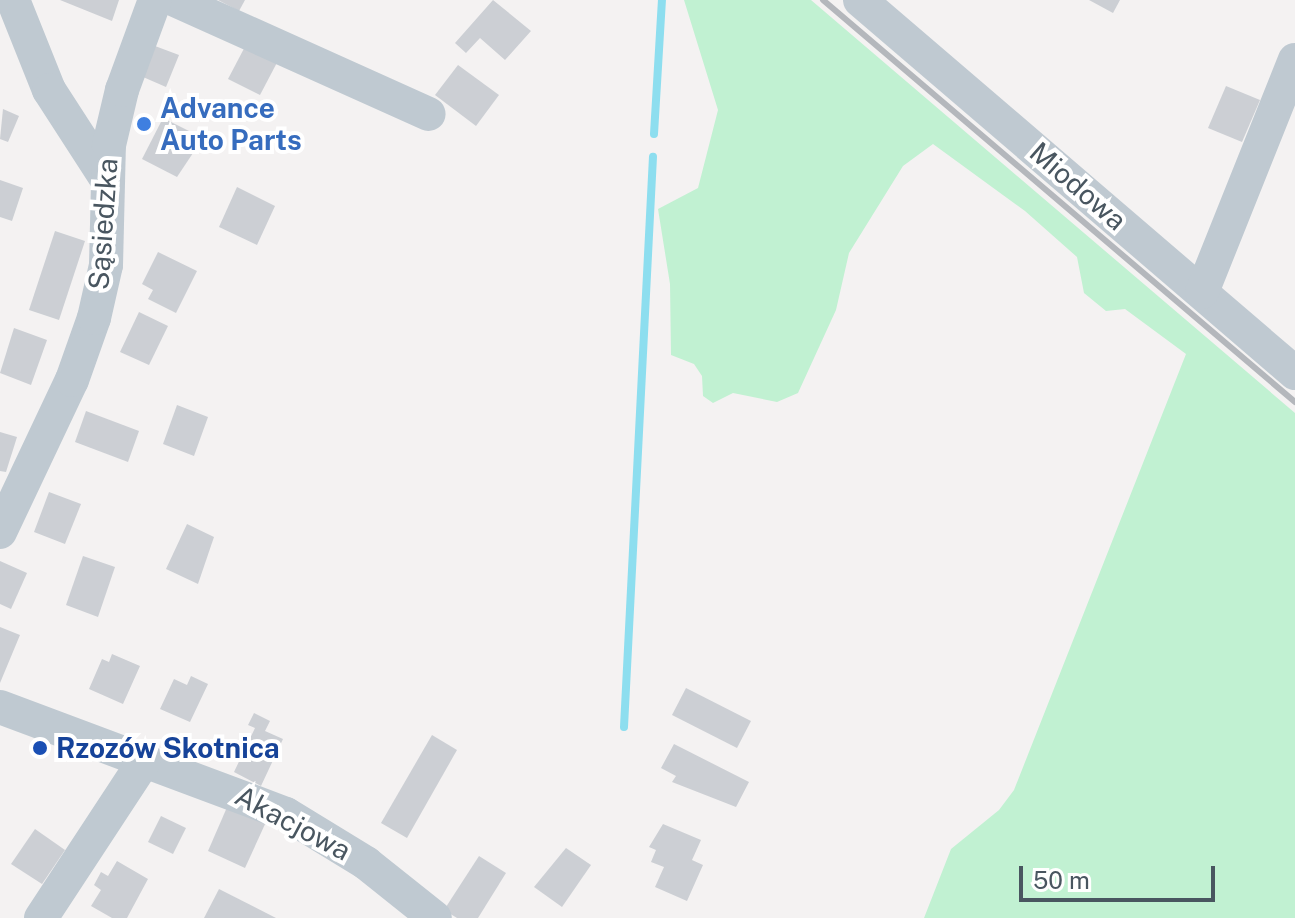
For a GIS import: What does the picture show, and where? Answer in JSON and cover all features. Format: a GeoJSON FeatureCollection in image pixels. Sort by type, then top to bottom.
{"type":"FeatureCollection","features":[{"type":"Feature","properties":{"kind":"street"},"geometry":{"type":"LineString","coordinates":[[13,0],[49,90],[106,178]]}},
{"type":"Feature","properties":{"kind":"street","name":"Sąsiedzka"},"geometry":{"type":"LineString","coordinates":[[0,532],[72,380],[94,318],[106,265],[106,178],[122,90],[155,0]]}},
{"type":"Feature","properties":{"kind":"street"},"geometry":{"type":"LineString","coordinates":[[175,0],[429,114]]}},
{"type":"Feature","properties":{"kind":"street","name":"Miodowa"},"geometry":{"type":"LineString","coordinates":[[860,0],[1295,373]]}},
{"type":"Feature","properties":{"kind":"street"},"geometry":{"type":"LineString","coordinates":[[1202,292],[1295,60]]}},
{"type":"Feature","properties":{"kind":"street","name":"Akacjowa"},"geometry":{"type":"LineString","coordinates":[[0,707],[143,763],[212,782],[286,814],[354,854],[435,918]]}},
{"type":"Feature","properties":{"kind":"street"},"geometry":{"type":"LineString","coordinates":[[41,918],[143,763]]}},
{"type":"Feature","properties":{"kind":"green space"},"geometry":{"type":"Polygon","coordinates":[[[684,0],[811,0],[1295,413],[1295,918],[924,918],[951,849],[999,810],[1014,790],[1186,354],[1125,309],[1106,311],[1084,293],[1077,257],[1025,211],[933,144],[903,166],[849,253],[836,310],[798,393],[777,402],[733,393],[713,403],[703,396],[702,376],[694,364],[671,355],[670,284],[658,209],[698,188],[718,110],[684,0]]]}},
{"type":"Feature","properties":{"kind":"building"},"geometry":{"type":"Polygon","coordinates":[[[60,0],[119,0],[112,21],[60,0]]]}},
{"type":"Feature","properties":{"kind":"building"},"geometry":{"type":"Polygon","coordinates":[[[218,0],[245,0],[239,11],[218,0]]]}},
{"type":"Feature","properties":{"kind":"building"},"geometry":{"type":"Polygon","coordinates":[[[493,0],[531,31],[505,60],[480,38],[466,53],[455,43],[493,0]]]}},
{"type":"Feature","properties":{"kind":"building"},"geometry":{"type":"Polygon","coordinates":[[[1089,0],[1120,0],[1113,13],[1089,0]]]}},
{"type":"Feature","properties":{"kind":"building"},"geometry":{"type":"Polygon","coordinates":[[[249,39],[281,55],[260,95],[228,79],[249,39]]]}},
{"type":"Feature","properties":{"kind":"building"},"geometry":{"type":"Polygon","coordinates":[[[155,46],[179,55],[166,87],[143,77],[155,46]]]}},
{"type":"Feature","properties":{"kind":"building"},"geometry":{"type":"Polygon","coordinates":[[[458,65],[499,95],[476,126],[435,95],[458,65]]]}},
{"type":"Feature","properties":{"kind":"building"},"geometry":{"type":"Polygon","coordinates":[[[1226,86],[1260,100],[1242,142],[1208,128],[1226,86]]]}},
{"type":"Feature","properties":{"kind":"building"},"geometry":{"type":"Polygon","coordinates":[[[3,109],[19,116],[8,142],[0,139],[3,109]]]}},
{"type":"Feature","properties":{"kind":"building"},"geometry":{"type":"Polygon","coordinates":[[[163,118],[203,138],[177,177],[142,159],[163,118]]]}},
{"type":"Feature","properties":{"kind":"building"},"geometry":{"type":"Polygon","coordinates":[[[0,180],[23,188],[12,221],[0,217],[0,180]]]}},
{"type":"Feature","properties":{"kind":"building"},"geometry":{"type":"Polygon","coordinates":[[[237,187],[275,206],[257,245],[219,227],[237,187]]]}},
{"type":"Feature","properties":{"kind":"building"},"geometry":{"type":"Polygon","coordinates":[[[55,231],[85,241],[59,320],[29,310],[55,231]]]}},
{"type":"Feature","properties":{"kind":"building"},"geometry":{"type":"Polygon","coordinates":[[[158,252],[197,271],[176,313],[148,299],[153,290],[142,284],[158,252]]]}},
{"type":"Feature","properties":{"kind":"building"},"geometry":{"type":"Polygon","coordinates":[[[139,312],[168,326],[149,365],[120,352],[139,312]]]}},
{"type":"Feature","properties":{"kind":"building"},"geometry":{"type":"Polygon","coordinates":[[[14,328],[47,340],[31,385],[0,373],[14,328]]]}},
{"type":"Feature","properties":{"kind":"building"},"geometry":{"type":"Polygon","coordinates":[[[177,405],[208,417],[194,456],[163,444],[177,405]]]}},
{"type":"Feature","properties":{"kind":"building"},"geometry":{"type":"Polygon","coordinates":[[[86,411],[139,431],[128,462],[75,442],[86,411]]]}},
{"type":"Feature","properties":{"kind":"building"},"geometry":{"type":"Polygon","coordinates":[[[0,432],[17,437],[6,472],[0,471],[0,432]]]}},
{"type":"Feature","properties":{"kind":"building"},"geometry":{"type":"Polygon","coordinates":[[[49,492],[81,504],[65,544],[34,532],[49,492]]]}},
{"type":"Feature","properties":{"kind":"building"},"geometry":{"type":"Polygon","coordinates":[[[187,524],[214,537],[198,584],[166,569],[187,524]]]}},
{"type":"Feature","properties":{"kind":"building"},"geometry":{"type":"Polygon","coordinates":[[[83,556],[115,567],[98,617],[66,605],[83,556]]]}},
{"type":"Feature","properties":{"kind":"building"},"geometry":{"type":"Polygon","coordinates":[[[0,561],[27,573],[11,609],[0,604],[0,561]]]}},
{"type":"Feature","properties":{"kind":"building"},"geometry":{"type":"Polygon","coordinates":[[[0,627],[20,635],[0,683],[0,627]]]}},
{"type":"Feature","properties":{"kind":"building"},"geometry":{"type":"Polygon","coordinates":[[[112,654],[140,666],[123,704],[89,689],[102,659],[109,662],[112,654]]]}},
{"type":"Feature","properties":{"kind":"building"},"geometry":{"type":"Polygon","coordinates":[[[191,676],[208,684],[190,722],[160,709],[174,679],[187,685],[191,676]]]}},
{"type":"Feature","properties":{"kind":"building"},"geometry":{"type":"Polygon","coordinates":[[[686,688],[751,721],[737,748],[672,715],[686,688]]]}},
{"type":"Feature","properties":{"kind":"building"},"geometry":{"type":"Polygon","coordinates":[[[254,713],[270,721],[265,731],[283,739],[261,786],[234,772],[255,728],[248,725],[254,713]]]}},
{"type":"Feature","properties":{"kind":"building"},"geometry":{"type":"Polygon","coordinates":[[[432,735],[457,750],[407,838],[381,823],[432,735]]]}},
{"type":"Feature","properties":{"kind":"building"},"geometry":{"type":"Polygon","coordinates":[[[674,744],[749,782],[736,807],[672,782],[676,776],[661,768],[674,744]]]}},
{"type":"Feature","properties":{"kind":"building"},"geometry":{"type":"Polygon","coordinates":[[[228,805],[266,822],[245,868],[208,851],[228,805]]]}},
{"type":"Feature","properties":{"kind":"building"},"geometry":{"type":"Polygon","coordinates":[[[161,816],[186,828],[173,854],[148,842],[161,816]]]}},
{"type":"Feature","properties":{"kind":"building"},"geometry":{"type":"Polygon","coordinates":[[[663,824],[701,840],[692,860],[703,865],[687,901],[655,887],[664,867],[651,862],[656,850],[649,847],[663,824]]]}},
{"type":"Feature","properties":{"kind":"building"},"geometry":{"type":"Polygon","coordinates":[[[35,829],[65,850],[42,884],[11,864],[35,829]]]}},
{"type":"Feature","properties":{"kind":"building"},"geometry":{"type":"Polygon","coordinates":[[[566,848],[591,865],[562,907],[534,887],[566,848]]]}},
{"type":"Feature","properties":{"kind":"building"},"geometry":{"type":"Polygon","coordinates":[[[479,856],[506,873],[478,918],[457,918],[444,910],[479,856]]]}},
{"type":"Feature","properties":{"kind":"building"},"geometry":{"type":"Polygon","coordinates":[[[117,861],[148,879],[127,918],[112,918],[91,906],[101,890],[94,885],[101,872],[108,876],[117,861]]]}},
{"type":"Feature","properties":{"kind":"building"},"geometry":{"type":"Polygon","coordinates":[[[219,889],[276,918],[204,918],[219,889]]]}},
{"type":"Feature","properties":{"kind":"waterway"},"geometry":{"type":"LineString","coordinates":[[654,134],[662,0]]}},
{"type":"Feature","properties":{"kind":"waterway"},"geometry":{"type":"LineString","coordinates":[[624,727],[653,157]]}},
{"type":"Feature","properties":{"kind":"railway"},"geometry":{"type":"LineString","coordinates":[[823,0],[1295,402]]}},
{"type":"Feature","properties":{"kind":"place","name":"Advance Auto Parts"},"geometry":{"type":"Point","coordinates":[144,124]}},
{"type":"Feature","properties":{"kind":"place","name":"Rzozów Skotnica"},"geometry":{"type":"Point","coordinates":[40,748]}}]}
